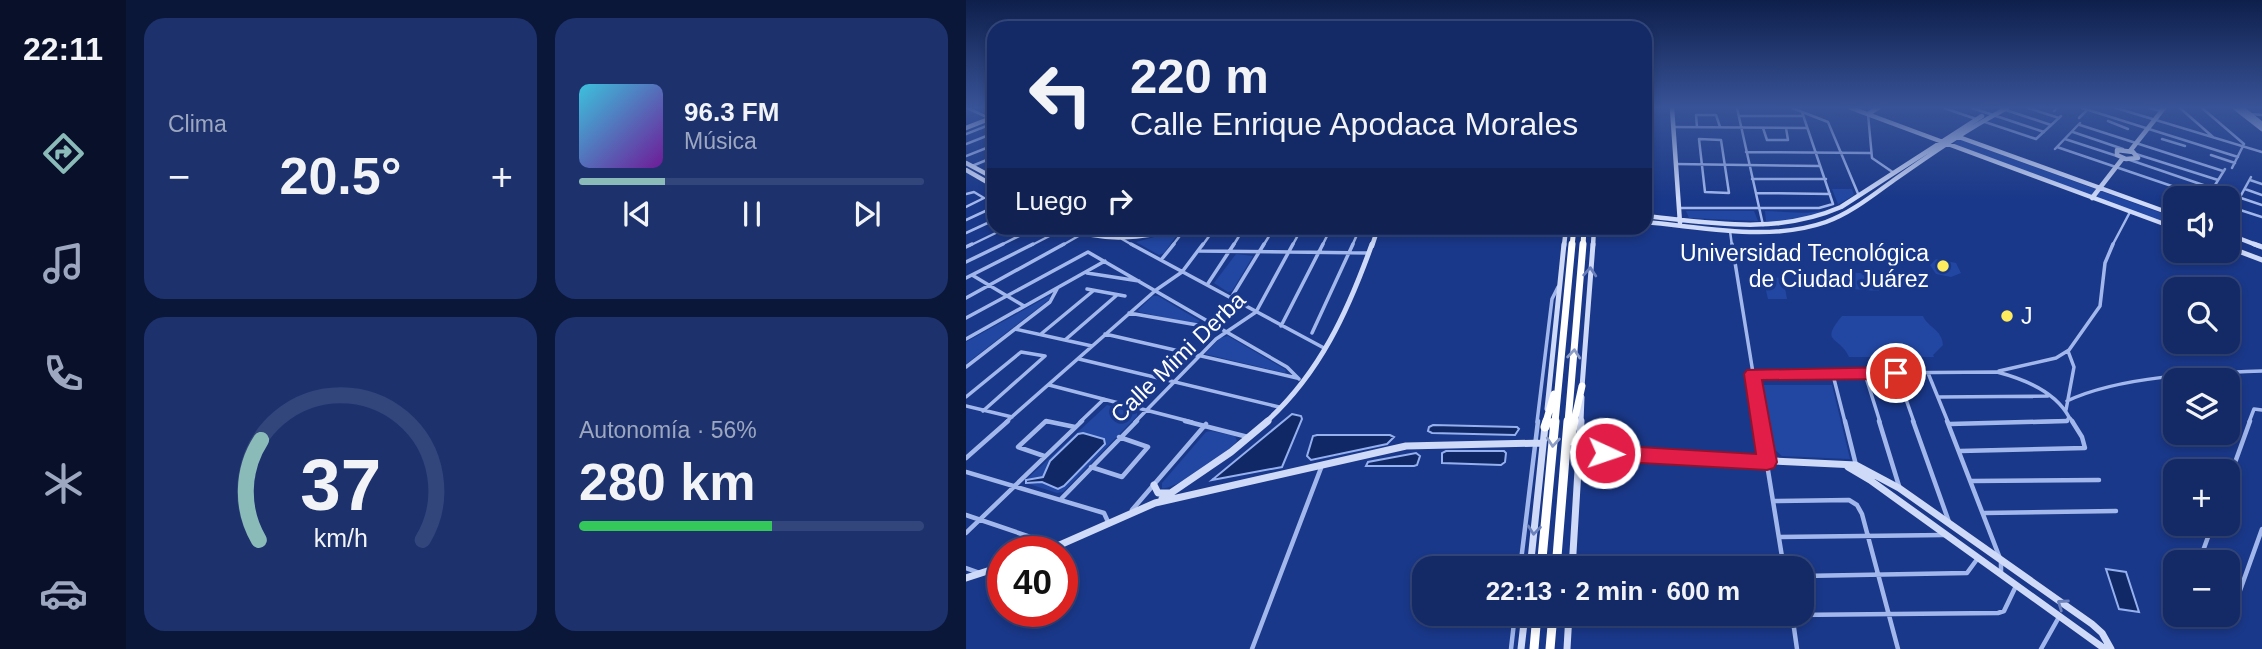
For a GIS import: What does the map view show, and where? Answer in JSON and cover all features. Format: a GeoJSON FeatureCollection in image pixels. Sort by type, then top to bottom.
{"type":"FeatureCollection","features":[{"type":"Feature","properties":{"kind":"highway"},"geometry":{"type":"LineString","coordinates":[[1542,556],[1573,235]]}},
{"type":"Feature","properties":{"kind":"highway"},"geometry":{"type":"LineString","coordinates":[[1557,556],[1583,235]]}},
{"type":"Feature","properties":{"kind":"highway"},"geometry":{"type":"LineString","coordinates":[[1545,427],[1560,363]]}},
{"type":"Feature","properties":{"kind":"highway"},"geometry":{"type":"LineString","coordinates":[[1563,476],[1582,386]]}},
{"type":"Feature","properties":{"kind":"highway"},"geometry":{"type":"LineString","coordinates":[[1534,649],[1536,626]]}},
{"type":"Feature","properties":{"kind":"highway"},"geometry":{"type":"LineString","coordinates":[[1550,649],[1552,626]]}},
{"type":"Feature","properties":{"kind":"main road"},"geometry":{"type":"LineString","coordinates":[[1674,138],[1680,223]]}},
{"type":"Feature","properties":{"kind":"main road"},"geometry":{"type":"LineString","coordinates":[[1934,138],[2163,224]]}},
{"type":"Feature","properties":{"kind":"main road"},"geometry":{"type":"LineString","coordinates":[[1652,217],[1729,229],[1788,230],[1830,221],[1850,211],[1948,138]]}},
{"type":"Feature","properties":{"kind":"main road"},"geometry":{"type":"LineString","coordinates":[[1652,222],[1763,225],[1817,218],[1859,196],[1951,138]]}},
{"type":"Feature","properties":{"kind":"main road"},"geometry":{"type":"LineString","coordinates":[[1962,138],[2163,211]]}},
{"type":"Feature","properties":{"kind":"main road"},"geometry":{"type":"LineString","coordinates":[[2130,151],[2140,138]]}},
{"type":"Feature","properties":{"kind":"main road"},"geometry":{"type":"LineString","coordinates":[[2123,149],[2130,151],[2138,158],[2130,160],[2121,157],[2116,151],[2123,149]]}},
{"type":"Feature","properties":{"kind":"main road"},"geometry":{"type":"LineString","coordinates":[[2092,198],[2121,157]]}},
{"type":"Feature","properties":{"kind":"main road"},"geometry":{"type":"LineString","coordinates":[[966,163],[987,174]]}},
{"type":"Feature","properties":{"kind":"main road"},"geometry":{"type":"LineString","coordinates":[[966,170],[987,182]]}},
{"type":"Feature","properties":{"kind":"main road"},"geometry":{"type":"LineString","coordinates":[[1090,235],[1122,239],[1144,235]]}},
{"type":"Feature","properties":{"kind":"main road"},"geometry":{"type":"LineString","coordinates":[[1078,539],[1125,519],[1192,481],[1250,437],[1281,408],[1326,349],[1375,235]]}},
{"type":"Feature","properties":{"kind":"main road"},"geometry":{"type":"LineString","coordinates":[[1531,556],[1539,443],[1545,427],[1565,235]]}},
{"type":"Feature","properties":{"kind":"main road"},"geometry":{"type":"LineString","coordinates":[[1573,556],[1593,235]]}},
{"type":"Feature","properties":{"kind":"main road"},"geometry":{"type":"LineString","coordinates":[[2240,239],[2262,247]]}},
{"type":"Feature","properties":{"kind":"main road"},"geometry":{"type":"LineString","coordinates":[[2240,252],[2262,260]]}},
{"type":"Feature","properties":{"kind":"main road"},"geometry":{"type":"LineString","coordinates":[[1581,438],[1590,448],[1605,453],[1853,467],[1899,488],[1935,513],[2098,629],[2108,648]]}},
{"type":"Feature","properties":{"kind":"main road"},"geometry":{"type":"LineString","coordinates":[[1155,503],[1406,446],[1431,443],[1539,443]]}},
{"type":"Feature","properties":{"kind":"main road"},"geometry":{"type":"LineString","coordinates":[[1578,477],[1587,460],[1605,453]]}},
{"type":"Feature","properties":{"kind":"main road"},"geometry":{"type":"LineString","coordinates":[[1853,467],[2016,586],[2108,648]]}},
{"type":"Feature","properties":{"kind":"main road"},"geometry":{"type":"LineString","coordinates":[[1192,481],[1199,492]]}},
{"type":"Feature","properties":{"kind":"main road"},"geometry":{"type":"LineString","coordinates":[[1154,485],[1158,493],[1173,492]]}},
{"type":"Feature","properties":{"kind":"main road"},"geometry":{"type":"LineString","coordinates":[[966,578],[987,571]]}},
{"type":"Feature","properties":{"kind":"main road"},"geometry":{"type":"LineString","coordinates":[[1521,649],[1524,626]]}},
{"type":"Feature","properties":{"kind":"main road"},"geometry":{"type":"LineString","coordinates":[[1567,649],[1568,626]]}},
{"type":"Feature","properties":{"kind":"street"},"geometry":{"type":"LineString","coordinates":[[1743,138],[1763,225]]}},
{"type":"Feature","properties":{"kind":"street"},"geometry":{"type":"LineString","coordinates":[[1766,138],[1788,138]]}},
{"type":"Feature","properties":{"kind":"street"},"geometry":{"type":"LineString","coordinates":[[1679,208],[1825,208],[1833,204],[1811,138]]}},
{"type":"Feature","properties":{"kind":"street"},"geometry":{"type":"LineString","coordinates":[[1834,138],[1859,196]]}},
{"type":"Feature","properties":{"kind":"street"},"geometry":{"type":"LineString","coordinates":[[1869,138],[1870,153],[1877,164],[1899,176]]}},
{"type":"Feature","properties":{"kind":"street"},"geometry":{"type":"LineString","coordinates":[[2091,138],[2123,149]]}},
{"type":"Feature","properties":{"kind":"street"},"geometry":{"type":"LineString","coordinates":[[2123,138],[2224,170],[2214,186]]}},
{"type":"Feature","properties":{"kind":"street"},"geometry":{"type":"LineString","coordinates":[[2179,138],[2238,157]]}},
{"type":"Feature","properties":{"kind":"street"},"geometry":{"type":"LineString","coordinates":[[2216,138],[2262,152]]}},
{"type":"Feature","properties":{"kind":"street"},"geometry":{"type":"LineString","coordinates":[[2239,138],[2244,147]]}},
{"type":"Feature","properties":{"kind":"street"},"geometry":{"type":"LineString","coordinates":[[2121,157],[2065,139],[2056,148],[2172,186]]}},
{"type":"Feature","properties":{"kind":"street"},"geometry":{"type":"LineString","coordinates":[[2158,144],[2162,139],[2185,146]]}},
{"type":"Feature","properties":{"kind":"street"},"geometry":{"type":"LineString","coordinates":[[1698,140],[1721,140],[1729,192],[1705,192],[1702,164],[1698,140]]}},
{"type":"Feature","properties":{"kind":"street"},"geometry":{"type":"LineString","coordinates":[[2182,151],[2188,141]]}},
{"type":"Feature","properties":{"kind":"street"},"geometry":{"type":"LineString","coordinates":[[2232,168],[2244,147]]}},
{"type":"Feature","properties":{"kind":"street"},"geometry":{"type":"LineString","coordinates":[[966,156],[987,148]]}},
{"type":"Feature","properties":{"kind":"street"},"geometry":{"type":"LineString","coordinates":[[2207,159],[2214,149]]}},
{"type":"Feature","properties":{"kind":"street"},"geometry":{"type":"LineString","coordinates":[[1746,152],[1870,153]]}},
{"type":"Feature","properties":{"kind":"street"},"geometry":{"type":"LineString","coordinates":[[2136,154],[2218,180]]}},
{"type":"Feature","properties":{"kind":"street"},"geometry":{"type":"LineString","coordinates":[[2211,155],[2235,163]]}},
{"type":"Feature","properties":{"kind":"street"},"geometry":{"type":"LineString","coordinates":[[972,166],[987,160]]}},
{"type":"Feature","properties":{"kind":"street"},"geometry":{"type":"LineString","coordinates":[[2130,160],[2206,186]]}},
{"type":"Feature","properties":{"kind":"street"},"geometry":{"type":"LineString","coordinates":[[1676,164],[1820,166]]}},
{"type":"Feature","properties":{"kind":"street"},"geometry":{"type":"LineString","coordinates":[[2187,180],[2192,172]]}},
{"type":"Feature","properties":{"kind":"street"},"geometry":{"type":"LineString","coordinates":[[1752,179],[1826,179]]}},
{"type":"Feature","properties":{"kind":"street"},"geometry":{"type":"LineString","coordinates":[[2262,184],[2250,179],[2240,198],[2262,205]]}},
{"type":"Feature","properties":{"kind":"street"},"geometry":{"type":"LineString","coordinates":[[2245,189],[2262,195]]}},
{"type":"Feature","properties":{"kind":"street"},"geometry":{"type":"LineString","coordinates":[[966,194],[974,192],[984,198],[966,207]]}},
{"type":"Feature","properties":{"kind":"street"},"geometry":{"type":"LineString","coordinates":[[1756,193],[1830,194]]}},
{"type":"Feature","properties":{"kind":"street"},"geometry":{"type":"LineString","coordinates":[[966,220],[987,210]]}},
{"type":"Feature","properties":{"kind":"street"},"geometry":{"type":"LineString","coordinates":[[2240,211],[2262,217]]}},
{"type":"Feature","properties":{"kind":"street"},"geometry":{"type":"LineString","coordinates":[[1753,374],[1997,372],[2056,358],[2067,351],[2100,306],[2105,263],[2130,212]]}},
{"type":"Feature","properties":{"kind":"street"},"geometry":{"type":"LineString","coordinates":[[966,233],[987,223]]}},
{"type":"Feature","properties":{"kind":"street"},"geometry":{"type":"LineString","coordinates":[[1729,229],[1782,556]]}},
{"type":"Feature","properties":{"kind":"street"},"geometry":{"type":"LineString","coordinates":[[966,247],[991,235]]}},
{"type":"Feature","properties":{"kind":"street"},"geometry":{"type":"LineString","coordinates":[[966,262],[1021,235]]}},
{"type":"Feature","properties":{"kind":"street"},"geometry":{"type":"LineString","coordinates":[[966,278],[1052,235]]}},
{"type":"Feature","properties":{"kind":"street"},"geometry":{"type":"LineString","coordinates":[[966,298],[1080,235]]}},
{"type":"Feature","properties":{"kind":"street"},"geometry":{"type":"LineString","coordinates":[[1161,260],[1178,235]]}},
{"type":"Feature","properties":{"kind":"street"},"geometry":{"type":"LineString","coordinates":[[966,458],[1129,313],[1182,272],[1210,235]]}},
{"type":"Feature","properties":{"kind":"street"},"geometry":{"type":"LineString","coordinates":[[1207,285],[1240,235]]}},
{"type":"Feature","properties":{"kind":"street"},"geometry":{"type":"LineString","coordinates":[[1231,298],[1270,235]]}},
{"type":"Feature","properties":{"kind":"street","name":"Calle Mimi Derba"},"geometry":{"type":"LineString","coordinates":[[1061,499],[1224,330],[1256,312],[1298,235]]}},
{"type":"Feature","properties":{"kind":"street"},"geometry":{"type":"LineString","coordinates":[[1281,326],[1328,235]]}},
{"type":"Feature","properties":{"kind":"street"},"geometry":{"type":"LineString","coordinates":[[1312,333],[1357,235]]}},
{"type":"Feature","properties":{"kind":"street"},"geometry":{"type":"LineString","coordinates":[[1122,239],[1326,349]]}},
{"type":"Feature","properties":{"kind":"street"},"geometry":{"type":"LineString","coordinates":[[1199,251],[1369,253]]}},
{"type":"Feature","properties":{"kind":"street"},"geometry":{"type":"LineString","coordinates":[[966,318],[1085,252],[1142,281],[1287,367],[1302,379]]}},
{"type":"Feature","properties":{"kind":"street"},"geometry":{"type":"LineString","coordinates":[[966,339],[1105,261]]}},
{"type":"Feature","properties":{"kind":"street"},"geometry":{"type":"LineString","coordinates":[[1085,272],[1142,281]]}},
{"type":"Feature","properties":{"kind":"street"},"geometry":{"type":"LineString","coordinates":[[972,275],[1024,306]]}},
{"type":"Feature","properties":{"kind":"street"},"geometry":{"type":"LineString","coordinates":[[1522,556],[1539,443],[1552,299],[1560,286]]}},
{"type":"Feature","properties":{"kind":"street"},"geometry":{"type":"LineString","coordinates":[[966,368],[1050,302],[1057,289]]}},
{"type":"Feature","properties":{"kind":"street"},"geometry":{"type":"LineString","coordinates":[[1087,289],[1125,296]]}},
{"type":"Feature","properties":{"kind":"street"},"geometry":{"type":"LineString","coordinates":[[1040,335],[1093,290]]}},
{"type":"Feature","properties":{"kind":"street"},"geometry":{"type":"LineString","coordinates":[[1065,340],[1117,295]]}},
{"type":"Feature","properties":{"kind":"street"},"geometry":{"type":"LineString","coordinates":[[1129,313],[1186,326],[1224,330]]}},
{"type":"Feature","properties":{"kind":"street"},"geometry":{"type":"LineString","coordinates":[[1014,329],[1092,346]]}},
{"type":"Feature","properties":{"kind":"street"},"geometry":{"type":"LineString","coordinates":[[1105,334],[1302,379]]}},
{"type":"Feature","properties":{"kind":"street"},"geometry":{"type":"LineString","coordinates":[[1960,452],[2085,448],[2068,419],[2066,410],[2074,367],[2067,351]]}},
{"type":"Feature","properties":{"kind":"street"},"geometry":{"type":"LineString","coordinates":[[966,397],[1021,352],[1045,356],[983,411]]}},
{"type":"Feature","properties":{"kind":"street"},"geometry":{"type":"LineString","coordinates":[[1077,359],[1281,408]]}},
{"type":"Feature","properties":{"kind":"street"},"geometry":{"type":"LineString","coordinates":[[2067,401],[2094,388],[2160,377],[2202,372],[2262,371]]}},
{"type":"Feature","properties":{"kind":"street"},"geometry":{"type":"LineString","coordinates":[[1997,372],[2013,376],[2050,396],[2066,410]]}},
{"type":"Feature","properties":{"kind":"street"},"geometry":{"type":"LineString","coordinates":[[1896,373],[1949,524]]}},
{"type":"Feature","properties":{"kind":"street"},"geometry":{"type":"LineString","coordinates":[[1928,373],[1984,513],[2001,561],[2001,574]]}},
{"type":"Feature","properties":{"kind":"street"},"geometry":{"type":"LineString","coordinates":[[1832,374],[1853,467]]}},
{"type":"Feature","properties":{"kind":"street"},"geometry":{"type":"LineString","coordinates":[[1866,374],[1899,488]]}},
{"type":"Feature","properties":{"kind":"street"},"geometry":{"type":"LineString","coordinates":[[1049,385],[1250,437]]}},
{"type":"Feature","properties":{"kind":"street"},"geometry":{"type":"LineString","coordinates":[[1938,397],[2050,396]]}},
{"type":"Feature","properties":{"kind":"street"},"geometry":{"type":"LineString","coordinates":[[966,533],[1104,399]]}},
{"type":"Feature","properties":{"kind":"street"},"geometry":{"type":"LineString","coordinates":[[966,406],[1012,417]]}},
{"type":"Feature","properties":{"kind":"street"},"geometry":{"type":"LineString","coordinates":[[2236,459],[2254,409],[2262,410]]}},
{"type":"Feature","properties":{"kind":"street"},"geometry":{"type":"LineString","coordinates":[[1950,424],[2068,419]]}},
{"type":"Feature","properties":{"kind":"street"},"geometry":{"type":"LineString","coordinates":[[1044,456],[1018,447],[1046,421],[1075,427]]}},
{"type":"Feature","properties":{"kind":"street"},"geometry":{"type":"LineString","coordinates":[[1125,519],[1206,425]]}},
{"type":"Feature","properties":{"kind":"street"},"geometry":{"type":"LineString","coordinates":[[1091,467],[1122,477],[1148,447],[1119,437]]}},
{"type":"Feature","properties":{"kind":"street"},"geometry":{"type":"LineString","coordinates":[[1252,649],[1321,466]]}},
{"type":"Feature","properties":{"kind":"street"},"geometry":{"type":"LineString","coordinates":[[966,472],[1104,513],[1109,526]]}},
{"type":"Feature","properties":{"kind":"street"},"geometry":{"type":"LineString","coordinates":[[1972,481],[2099,480]]}},
{"type":"Feature","properties":{"kind":"street"},"geometry":{"type":"LineString","coordinates":[[1773,500],[1849,500],[1859,508],[1898,649]]}},
{"type":"Feature","properties":{"kind":"street"},"geometry":{"type":"LineString","coordinates":[[1984,513],[2116,511]]}},
{"type":"Feature","properties":{"kind":"street"},"geometry":{"type":"LineString","coordinates":[[1928,521],[1935,513]]}},
{"type":"Feature","properties":{"kind":"street"},"geometry":{"type":"LineString","coordinates":[[966,515],[1025,536]]}},
{"type":"Feature","properties":{"kind":"street"},"geometry":{"type":"LineString","coordinates":[[2240,591],[2262,531]]}},
{"type":"Feature","properties":{"kind":"street"},"geometry":{"type":"LineString","coordinates":[[1779,537],[1947,534]]}},
{"type":"Feature","properties":{"kind":"street"},"geometry":{"type":"LineString","coordinates":[[1814,576],[1967,573],[1978,558]]}},
{"type":"Feature","properties":{"kind":"street"},"geometry":{"type":"LineString","coordinates":[[966,568],[982,573]]}},
{"type":"Feature","properties":{"kind":"street"},"geometry":{"type":"LineString","coordinates":[[1814,615],[2001,613],[2016,586]]}},
{"type":"Feature","properties":{"kind":"street"},"geometry":{"type":"LineString","coordinates":[[2041,649],[2060,616]]}},
{"type":"Feature","properties":{"kind":"street"},"geometry":{"type":"LineString","coordinates":[[1511,649],[1514,626]]}},
{"type":"Feature","properties":{"kind":"street"},"geometry":{"type":"LineString","coordinates":[[1794,626],[1797,649]]}},
{"type":"Feature","properties":{"kind":"shaded area"},"geometry":{"type":"Polygon","coordinates":[[[1958,139],[2163,214],[2163,223],[1954,144],[1958,139]]]}},
{"type":"Feature","properties":{"kind":"shaded area"},"geometry":{"type":"Polygon","coordinates":[[[1832,189],[1852,189],[1854,195],[1838,204],[1832,189]]]}},
{"type":"Feature","properties":{"kind":"shaded area"},"geometry":{"type":"Polygon","coordinates":[[[1829,209],[1801,219],[1766,221],[1765,211],[1803,213],[1829,209]]]}},
{"type":"Feature","properties":{"kind":"shaded area"},"geometry":{"type":"Polygon","coordinates":[[[1686,211],[1754,211],[1758,221],[1689,218],[1686,211]]]}},
{"type":"Feature","properties":{"kind":"shaded area"},"geometry":{"type":"Polygon","coordinates":[[[1162,235],[1177,235],[1164,253],[1159,255],[1136,242],[1162,235]]]}},
{"type":"Feature","properties":{"kind":"shaded area"},"geometry":{"type":"Polygon","coordinates":[[[1236,254],[1253,256],[1232,291],[1228,292],[1214,283],[1236,254]]]}},
{"type":"Feature","properties":{"kind":"shaded area"},"geometry":{"type":"Polygon","coordinates":[[[1936,259],[1956,263],[1961,273],[1951,277],[1936,274],[1930,265],[1936,259]]]}},
{"type":"Feature","properties":{"kind":"shaded area"},"geometry":{"type":"Polygon","coordinates":[[[1833,271],[1874,274],[1879,291],[1836,288],[1833,271]]]}},
{"type":"Feature","properties":{"kind":"shaded area"},"geometry":{"type":"Polygon","coordinates":[[[1763,277],[1783,278],[1787,299],[1768,299],[1763,277]]]}},
{"type":"Feature","properties":{"kind":"shaded area"},"geometry":{"type":"Polygon","coordinates":[[[1049,296],[1051,298],[966,364],[966,342],[1049,296]]]}},
{"type":"Feature","properties":{"kind":"shaded area"},"geometry":{"type":"Polygon","coordinates":[[[1153,296],[1158,296],[1200,321],[1195,324],[1139,312],[1153,296]]]}},
{"type":"Feature","properties":{"kind":"shaded area"},"geometry":{"type":"Polygon","coordinates":[[[1842,316],[1923,316],[1938,332],[1943,345],[1934,357],[1849,357],[1831,335],[1842,316]]]}},
{"type":"Feature","properties":{"kind":"shaded area"},"geometry":{"type":"Polygon","coordinates":[[[1228,336],[1286,370],[1285,373],[1205,354],[1220,338],[1228,336]]]}},
{"type":"Feature","properties":{"kind":"shaded area"},"geometry":{"type":"Polygon","coordinates":[[[1761,385],[1832,385],[1850,459],[1782,456],[1773,448],[1761,385]]]}},
{"type":"Feature","properties":{"kind":"shaded area"},"geometry":{"type":"Polygon","coordinates":[[[1107,405],[1137,413],[1137,416],[1063,492],[1057,493],[1026,483],[1026,480],[1107,405]]]}},
{"type":"Feature","properties":{"kind":"shaded area"},"geometry":{"type":"Polygon","coordinates":[[[1292,414],[1301,416],[1302,419],[1282,467],[1212,480],[1292,414]]]}},
{"type":"Feature","properties":{"kind":"shaded area"},"geometry":{"type":"Polygon","coordinates":[[[1433,425],[1519,429],[1515,435],[1432,433],[1428,431],[1433,425]]]}},
{"type":"Feature","properties":{"kind":"shaded area"},"geometry":{"type":"Polygon","coordinates":[[[1206,432],[1235,436],[1237,441],[1201,470],[1178,484],[1162,488],[1162,483],[1206,432]]]}},
{"type":"Feature","properties":{"kind":"shaded area"},"geometry":{"type":"Polygon","coordinates":[[[1078,434],[1104,439],[1105,444],[1064,486],[1058,489],[1042,482],[1026,483],[1026,480],[1043,477],[1050,461],[1078,434]]]}},
{"type":"Feature","properties":{"kind":"shaded area"},"geometry":{"type":"Polygon","coordinates":[[[1313,436],[1394,437],[1387,444],[1311,460],[1307,456],[1313,436]]]}},
{"type":"Feature","properties":{"kind":"shaded area"},"geometry":{"type":"Polygon","coordinates":[[[1416,453],[1420,456],[1414,466],[1366,466],[1368,462],[1416,453]]]}},
{"type":"Feature","properties":{"kind":"shaded area"},"geometry":{"type":"Polygon","coordinates":[[[1442,453],[1506,453],[1505,462],[1501,465],[1442,463],[1442,453]]]}},
{"type":"Feature","properties":{"kind":"shaded area"},"geometry":{"type":"Polygon","coordinates":[[[2106,569],[2126,572],[2139,612],[2119,609],[2106,569]]]}},
{"type":"Feature","properties":{"kind":"place","name":"Universidad Tecnológica de Ciudad Juárez"},"geometry":{"type":"Point","coordinates":[1943,266]}},
{"type":"Feature","properties":{"kind":"place","name":"J"},"geometry":{"type":"Point","coordinates":[2007,316]}},
{"type":"Feature","properties":{"kind":"route"},"geometry":{"type":"LineString","coordinates":[[1605,453],[1767,462],[1753,374],[1896,373]]}}]}
